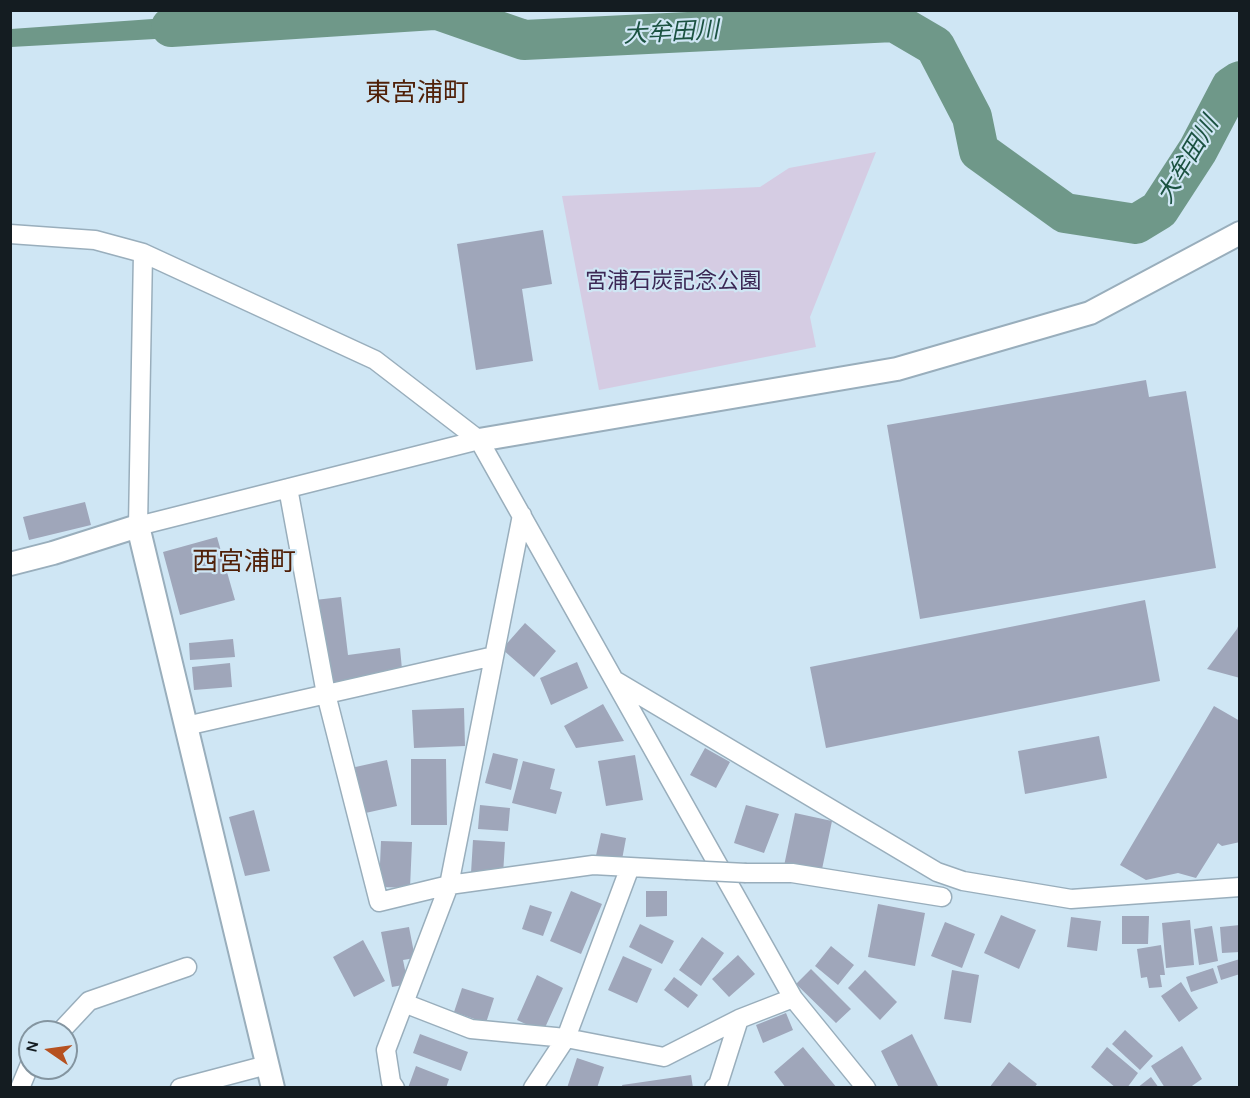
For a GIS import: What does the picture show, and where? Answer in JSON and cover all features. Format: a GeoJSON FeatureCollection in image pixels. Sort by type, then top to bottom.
{"type":"FeatureCollection","features":[{"type":"Feature","properties":{"kind":"street"},"geometry":{"type":"LineString","coordinates":[[10,564],[138,526],[479,440],[897,369],[1090,313],[1239,233]]}},
{"type":"Feature","properties":{"kind":"street"},"geometry":{"type":"LineString","coordinates":[[10,234],[95,240],[143,253],[375,360],[479,440],[793,998],[866,1088]]}},
{"type":"Feature","properties":{"kind":"street"},"geometry":{"type":"LineString","coordinates":[[143,253],[138,526],[273,1088]]}},
{"type":"Feature","properties":{"kind":"street"},"geometry":{"type":"LineString","coordinates":[[288,488],[326,694],[379,902],[449,885],[593,865],[747,873],[792,873],[942,897]]}},
{"type":"Feature","properties":{"kind":"street"},"geometry":{"type":"LineString","coordinates":[[395,1088],[391,1082],[386,1050],[449,885],[522,515]]}},
{"type":"Feature","properties":{"kind":"street"},"geometry":{"type":"LineString","coordinates":[[186,726],[494,656]]}},
{"type":"Feature","properties":{"kind":"street"},"geometry":{"type":"LineString","coordinates":[[615,680],[937,872],[963,881],[1071,899],[1239,887]]}},
{"type":"Feature","properties":{"kind":"street"},"geometry":{"type":"LineString","coordinates":[[533,1088],[566,1038],[630,867]]}},
{"type":"Feature","properties":{"kind":"street"},"geometry":{"type":"LineString","coordinates":[[71,1020],[89,1001],[187,967]]}},
{"type":"Feature","properties":{"kind":"street"},"geometry":{"type":"LineString","coordinates":[[404,1003],[471,1029],[566,1038],[664,1058],[739,1020],[793,998]]}},
{"type":"Feature","properties":{"kind":"street"},"geometry":{"type":"LineString","coordinates":[[714,1088],[718,1085],[739,1020]]}},
{"type":"Feature","properties":{"kind":"street"},"geometry":{"type":"LineString","coordinates":[[180,1088],[267,1065]]}},
{"type":"Feature","properties":{"kind":"green space","name":"宮浦石炭記念公園"},"geometry":{"type":"Polygon","coordinates":[[[876,152],[810,317],[816,347],[599,390],[562,196],[760,187],[789,168],[876,152]]]}},
{"type":"Feature","properties":{"kind":"shaded area"},"geometry":{"type":"Polygon","coordinates":[[[209,15],[245,34],[11,47],[11,29],[209,15]]]}},
{"type":"Feature","properties":{"kind":"building"},"geometry":{"type":"Polygon","coordinates":[[[543,230],[552,284],[522,289],[533,361],[476,370],[457,244],[543,230]]]}},
{"type":"Feature","properties":{"kind":"building"},"geometry":{"type":"Polygon","coordinates":[[[1146,380],[1149,397],[1186,391],[1216,568],[920,619],[887,425],[1146,380]]]}},
{"type":"Feature","properties":{"kind":"building"},"geometry":{"type":"Polygon","coordinates":[[[85,502],[91,525],[29,540],[23,517],[85,502]]]}},
{"type":"Feature","properties":{"kind":"building"},"geometry":{"type":"Polygon","coordinates":[[[217,537],[235,600],[180,615],[163,552],[217,537]]]}},
{"type":"Feature","properties":{"kind":"building"},"geometry":{"type":"Polygon","coordinates":[[[341,597],[348,655],[400,648],[403,680],[326,689],[315,600],[341,597]]]}},
{"type":"Feature","properties":{"kind":"building"},"geometry":{"type":"Polygon","coordinates":[[[1145,600],[1160,681],[826,748],[810,667],[1145,600]]]}},
{"type":"Feature","properties":{"kind":"building"},"geometry":{"type":"Polygon","coordinates":[[[1240,621],[1240,678],[1207,669],[1237,629],[1240,621]]]}},
{"type":"Feature","properties":{"kind":"building"},"geometry":{"type":"Polygon","coordinates":[[[525,623],[556,651],[534,677],[502,649],[525,623]]]}},
{"type":"Feature","properties":{"kind":"building"},"geometry":{"type":"Polygon","coordinates":[[[233,639],[235,657],[190,660],[189,643],[233,639]]]}},
{"type":"Feature","properties":{"kind":"building"},"geometry":{"type":"Polygon","coordinates":[[[577,662],[588,688],[551,705],[540,678],[577,662]]]}},
{"type":"Feature","properties":{"kind":"building"},"geometry":{"type":"Polygon","coordinates":[[[230,663],[232,687],[194,690],[192,667],[230,663]]]}},
{"type":"Feature","properties":{"kind":"building"},"geometry":{"type":"Polygon","coordinates":[[[603,704],[624,741],[576,748],[564,726],[603,704]]]}},
{"type":"Feature","properties":{"kind":"building"},"geometry":{"type":"Polygon","coordinates":[[[1214,706],[1240,721],[1240,842],[1222,846],[1218,843],[1196,878],[1178,873],[1146,880],[1120,865],[1214,706]]]}},
{"type":"Feature","properties":{"kind":"building"},"geometry":{"type":"Polygon","coordinates":[[[464,708],[465,746],[414,748],[412,710],[464,708]]]}},
{"type":"Feature","properties":{"kind":"building"},"geometry":{"type":"Polygon","coordinates":[[[1099,736],[1107,778],[1025,794],[1018,751],[1099,736]]]}},
{"type":"Feature","properties":{"kind":"building"},"geometry":{"type":"Polygon","coordinates":[[[705,748],[730,762],[716,788],[690,775],[705,748]]]}},
{"type":"Feature","properties":{"kind":"building"},"geometry":{"type":"Polygon","coordinates":[[[493,753],[518,759],[511,790],[485,783],[493,753]]]}},
{"type":"Feature","properties":{"kind":"building"},"geometry":{"type":"Polygon","coordinates":[[[635,755],[643,800],[606,806],[598,761],[635,755]]]}},
{"type":"Feature","properties":{"kind":"building"},"geometry":{"type":"Polygon","coordinates":[[[411,759],[446,759],[447,825],[411,825],[411,759]]]}},
{"type":"Feature","properties":{"kind":"building"},"geometry":{"type":"Polygon","coordinates":[[[387,760],[397,806],[361,814],[351,768],[387,760]]]}},
{"type":"Feature","properties":{"kind":"building"},"geometry":{"type":"Polygon","coordinates":[[[523,761],[555,769],[550,789],[562,792],[556,814],[512,803],[523,761]]]}},
{"type":"Feature","properties":{"kind":"building"},"geometry":{"type":"Polygon","coordinates":[[[480,805],[510,808],[508,831],[478,829],[480,805]]]}},
{"type":"Feature","properties":{"kind":"building"},"geometry":{"type":"Polygon","coordinates":[[[746,805],[779,814],[764,853],[734,843],[746,805]]]}},
{"type":"Feature","properties":{"kind":"building"},"geometry":{"type":"Polygon","coordinates":[[[254,810],[270,871],[245,876],[229,817],[254,810]]]}},
{"type":"Feature","properties":{"kind":"building"},"geometry":{"type":"Polygon","coordinates":[[[795,813],[832,821],[821,874],[784,866],[795,813]]]}},
{"type":"Feature","properties":{"kind":"building"},"geometry":{"type":"Polygon","coordinates":[[[601,833],[626,838],[621,865],[595,860],[601,833]]]}},
{"type":"Feature","properties":{"kind":"building"},"geometry":{"type":"Polygon","coordinates":[[[473,840],[505,842],[503,875],[471,873],[473,840]]]}},
{"type":"Feature","properties":{"kind":"building"},"geometry":{"type":"Polygon","coordinates":[[[381,841],[412,842],[410,888],[379,887],[381,841]]]}},
{"type":"Feature","properties":{"kind":"building"},"geometry":{"type":"Polygon","coordinates":[[[571,891],[602,904],[581,954],[550,941],[571,891]]]}},
{"type":"Feature","properties":{"kind":"building"},"geometry":{"type":"Polygon","coordinates":[[[646,891],[667,891],[667,916],[646,917],[646,891]]]}},
{"type":"Feature","properties":{"kind":"building"},"geometry":{"type":"Polygon","coordinates":[[[878,904],[925,913],[915,966],[868,957],[878,904]]]}},
{"type":"Feature","properties":{"kind":"building"},"geometry":{"type":"Polygon","coordinates":[[[530,905],[552,912],[543,936],[522,929],[530,905]]]}},
{"type":"Feature","properties":{"kind":"building"},"geometry":{"type":"Polygon","coordinates":[[[1001,915],[1036,930],[1019,969],[984,953],[1001,915]]]}},
{"type":"Feature","properties":{"kind":"building"},"geometry":{"type":"Polygon","coordinates":[[[1122,916],[1149,916],[1148,944],[1122,944],[1122,916]]]}},
{"type":"Feature","properties":{"kind":"building"},"geometry":{"type":"Polygon","coordinates":[[[1071,917],[1101,921],[1097,951],[1067,947],[1071,917]]]}},
{"type":"Feature","properties":{"kind":"building"},"geometry":{"type":"Polygon","coordinates":[[[1190,920],[1194,965],[1166,968],[1162,923],[1190,920]]]}},
{"type":"Feature","properties":{"kind":"building"},"geometry":{"type":"Polygon","coordinates":[[[945,922],[975,934],[962,968],[931,956],[945,922]]]}},
{"type":"Feature","properties":{"kind":"building"},"geometry":{"type":"Polygon","coordinates":[[[640,924],[674,941],[662,964],[629,947],[640,924]]]}},
{"type":"Feature","properties":{"kind":"building"},"geometry":{"type":"Polygon","coordinates":[[[1240,925],[1240,952],[1222,953],[1220,927],[1240,925]]]}},
{"type":"Feature","properties":{"kind":"building"},"geometry":{"type":"Polygon","coordinates":[[[1212,926],[1218,961],[1199,965],[1194,929],[1212,926]]]}},
{"type":"Feature","properties":{"kind":"building"},"geometry":{"type":"Polygon","coordinates":[[[409,927],[415,958],[403,960],[408,984],[392,987],[381,932],[409,927]]]}},
{"type":"Feature","properties":{"kind":"building"},"geometry":{"type":"Polygon","coordinates":[[[702,937],[724,953],[701,986],[679,970],[702,937]]]}},
{"type":"Feature","properties":{"kind":"building"},"geometry":{"type":"Polygon","coordinates":[[[363,940],[385,981],[354,997],[333,957],[363,940]]]}},
{"type":"Feature","properties":{"kind":"building"},"geometry":{"type":"Polygon","coordinates":[[[1161,945],[1165,975],[1160,975],[1162,987],[1149,988],[1147,977],[1141,978],[1137,949],[1161,945]]]}},
{"type":"Feature","properties":{"kind":"building"},"geometry":{"type":"Polygon","coordinates":[[[831,946],[854,965],[838,985],[815,966],[831,946]]]}},
{"type":"Feature","properties":{"kind":"building"},"geometry":{"type":"Polygon","coordinates":[[[738,955],[755,974],[729,997],[712,979],[738,955]]]}},
{"type":"Feature","properties":{"kind":"building"},"geometry":{"type":"Polygon","coordinates":[[[623,956],[652,969],[637,1003],[608,990],[623,956]]]}},
{"type":"Feature","properties":{"kind":"building"},"geometry":{"type":"Polygon","coordinates":[[[1240,959],[1240,974],[1221,980],[1217,966],[1240,959]]]}},
{"type":"Feature","properties":{"kind":"building"},"geometry":{"type":"Polygon","coordinates":[[[1213,968],[1218,983],[1191,992],[1186,977],[1213,968]]]}},
{"type":"Feature","properties":{"kind":"building"},"geometry":{"type":"Polygon","coordinates":[[[811,969],[851,1009],[836,1023],[796,984],[811,969]]]}},
{"type":"Feature","properties":{"kind":"building"},"geometry":{"type":"Polygon","coordinates":[[[865,970],[897,1002],[880,1020],[848,988],[865,970]]]}},
{"type":"Feature","properties":{"kind":"building"},"geometry":{"type":"Polygon","coordinates":[[[952,970],[979,975],[971,1023],[944,1019],[952,970]]]}},
{"type":"Feature","properties":{"kind":"building"},"geometry":{"type":"Polygon","coordinates":[[[537,975],[563,988],[543,1032],[517,1020],[537,975]]]}},
{"type":"Feature","properties":{"kind":"building"},"geometry":{"type":"Polygon","coordinates":[[[674,977],[698,995],[688,1008],[664,990],[674,977]]]}},
{"type":"Feature","properties":{"kind":"building"},"geometry":{"type":"Polygon","coordinates":[[[1181,982],[1198,1008],[1179,1022],[1161,996],[1181,982]]]}},
{"type":"Feature","properties":{"kind":"building"},"geometry":{"type":"Polygon","coordinates":[[[462,988],[494,998],[486,1023],[454,1012],[462,988]]]}},
{"type":"Feature","properties":{"kind":"building"},"geometry":{"type":"Polygon","coordinates":[[[786,1013],[793,1030],[763,1043],[756,1025],[786,1013]]]}},
{"type":"Feature","properties":{"kind":"building"},"geometry":{"type":"Polygon","coordinates":[[[1125,1030],[1153,1056],[1140,1070],[1112,1044],[1125,1030]]]}},
{"type":"Feature","properties":{"kind":"building"},"geometry":{"type":"Polygon","coordinates":[[[420,1034],[468,1052],[461,1071],[413,1053],[420,1034]]]}},
{"type":"Feature","properties":{"kind":"building"},"geometry":{"type":"Polygon","coordinates":[[[912,1034],[939,1088],[899,1088],[881,1051],[912,1034]]]}},
{"type":"Feature","properties":{"kind":"building"},"geometry":{"type":"Polygon","coordinates":[[[1182,1046],[1202,1079],[1189,1088],[1165,1088],[1151,1066],[1182,1046]]]}},
{"type":"Feature","properties":{"kind":"building"},"geometry":{"type":"Polygon","coordinates":[[[803,1047],[837,1088],[786,1088],[774,1072],[803,1047]]]}},
{"type":"Feature","properties":{"kind":"building"},"geometry":{"type":"Polygon","coordinates":[[[1107,1047],[1138,1073],[1127,1088],[1116,1088],[1091,1067],[1107,1047]]]}},
{"type":"Feature","properties":{"kind":"building"},"geometry":{"type":"Polygon","coordinates":[[[577,1058],[604,1067],[597,1088],[567,1088],[577,1058]]]}},
{"type":"Feature","properties":{"kind":"building"},"geometry":{"type":"Polygon","coordinates":[[[1009,1062],[1037,1084],[1034,1088],[989,1088],[1009,1062]]]}},
{"type":"Feature","properties":{"kind":"building"},"geometry":{"type":"Polygon","coordinates":[[[416,1066],[449,1079],[446,1088],[408,1088],[416,1066]]]}},
{"type":"Feature","properties":{"kind":"building"},"geometry":{"type":"Polygon","coordinates":[[[691,1075],[693,1088],[623,1088],[622,1085],[691,1075]]]}},
{"type":"Feature","properties":{"kind":"building"},"geometry":{"type":"Polygon","coordinates":[[[1151,1077],[1159,1088],[1137,1088],[1151,1077]]]}},
{"type":"Feature","properties":{"kind":"waterway","name":"大牟田川"},"geometry":{"type":"LineString","coordinates":[[171,27],[434,10]]}},
{"type":"Feature","properties":{"kind":"waterway","name":"大牟田川"},"geometry":{"type":"LineString","coordinates":[[438,10],[524,40],[894,22],[935,46],[972,117],[979,151],[1065,213],[1136,224],[1159,210],[1198,150],[1231,87],[1240,81]]}},
{"type":"Feature","properties":{"kind":"district","name":"東宮浦町"},"geometry":{"type":"Point","coordinates":[417,94]}},
{"type":"Feature","properties":{"kind":"district","name":"西宮浦町"},"geometry":{"type":"Point","coordinates":[244,563]}}]}
